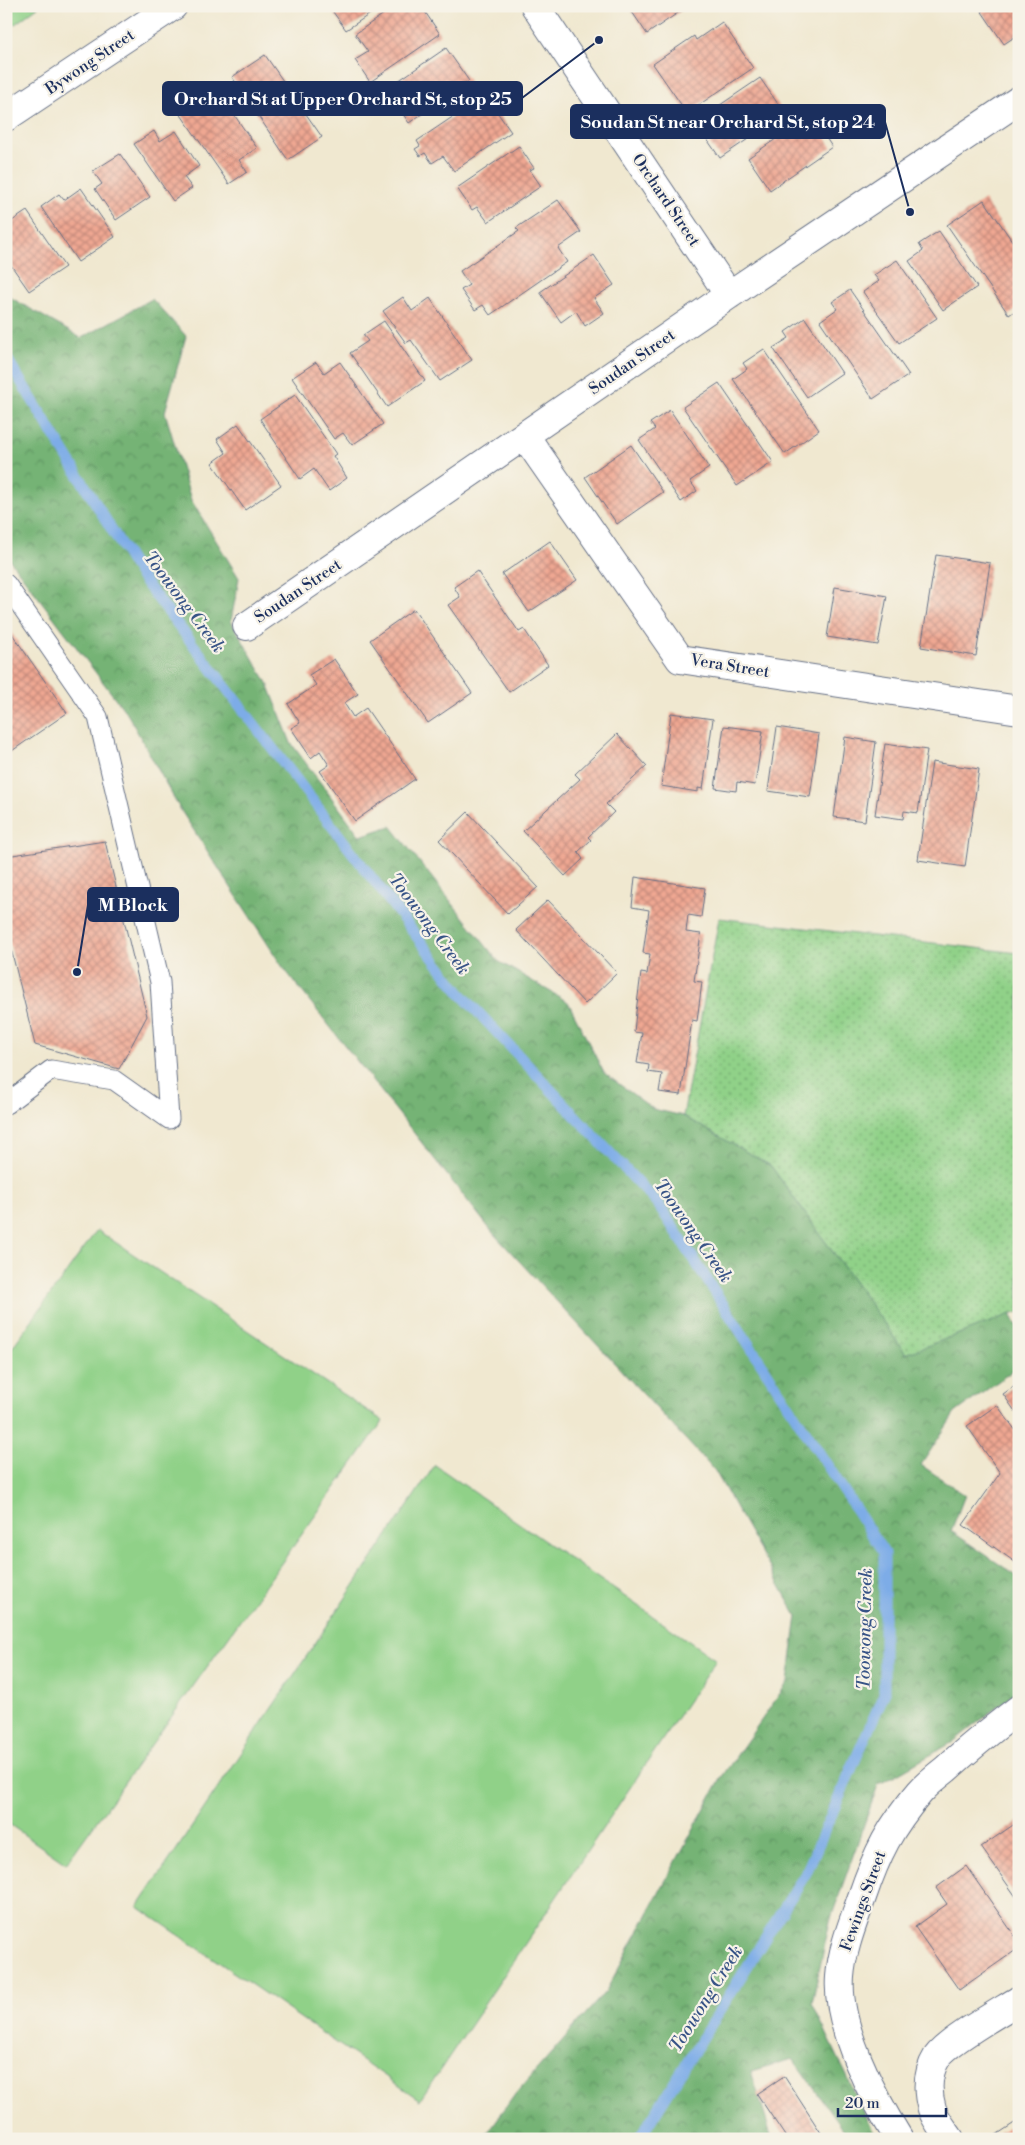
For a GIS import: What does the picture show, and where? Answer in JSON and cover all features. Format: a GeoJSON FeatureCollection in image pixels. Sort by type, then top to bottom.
{"type":"FeatureCollection","features":[{"type":"Feature","properties":{"kind":"street","name":"Bywong Street"},"geometry":{"type":"LineString","coordinates":[[6,117],[173,6]]}},
{"type":"Feature","properties":{"kind":"street","name":"Orchard Street"},"geometry":{"type":"LineString","coordinates":[[535,6],[729,295]]}},
{"type":"Feature","properties":{"kind":"street","name":"Soudan Street"},"geometry":{"type":"LineString","coordinates":[[247,626],[729,295],[1019,100]]}},
{"type":"Feature","properties":{"kind":"street","name":"Vera Street"},"geometry":{"type":"LineString","coordinates":[[525,436],[680,659],[1019,710]]}},
{"type":"Feature","properties":{"kind":"street","name":"Fewings Street"},"geometry":{"type":"LineString","coordinates":[[899,2139],[865,2077],[851,2040],[842,2006],[840,1978],[844,1949],[875,1860],[891,1829],[922,1790],[1019,1709]]}},
{"type":"Feature","properties":{"kind":"street"},"geometry":{"type":"LineString","coordinates":[[950,2139],[932,2111],[929,2093],[930,2076],[938,2057],[954,2043],[1019,2000]]}},
{"type":"Feature","properties":{"kind":"lane"},"geometry":{"type":"LineString","coordinates":[[6,584],[98,717],[160,982],[169,1119],[114,1080],[51,1070],[6,1104]]}},
{"type":"Feature","properties":{"kind":"green space"},"geometry":{"type":"Polygon","coordinates":[[[6,6],[39,6],[6,31],[6,6]]]}},
{"type":"Feature","properties":{"kind":"green space"},"geometry":{"type":"Polygon","coordinates":[[[6,292],[8,296],[81,338],[152,299],[186,336],[165,412],[191,500],[239,578],[231,621],[269,686],[291,743],[360,836],[391,826],[498,961],[568,1002],[604,1073],[653,1109],[683,1116],[771,1166],[906,1354],[1011,1314],[1019,1329],[1019,1366],[955,1413],[921,1465],[965,1495],[951,1531],[1018,1577],[1019,1690],[953,1742],[878,1785],[830,1921],[812,2003],[877,2139],[850,2139],[793,2059],[751,2071],[772,2139],[483,2139],[516,2093],[606,1991],[721,1778],[788,1682],[797,1616],[715,1471],[493,1233],[282,966],[180,809],[128,715],[6,555],[6,292]]]}},
{"type":"Feature","properties":{"kind":"green space"},"geometry":{"type":"Polygon","coordinates":[[[719,918],[1019,953],[1019,1312],[906,1354],[771,1166],[683,1116],[719,918]]]}},
{"type":"Feature","properties":{"kind":"green space"},"geometry":{"type":"Polygon","coordinates":[[[97,1230],[383,1421],[66,1864],[6,1822],[6,1356],[97,1230]]]}},
{"type":"Feature","properties":{"kind":"green space"},"geometry":{"type":"Polygon","coordinates":[[[435,1465],[716,1660],[420,2100],[138,1907],[435,1465]]]}},
{"type":"Feature","properties":{"kind":"building"},"geometry":{"type":"Polygon","coordinates":[[[341,6],[382,6],[346,30],[333,12],[341,6]]]}},
{"type":"Feature","properties":{"kind":"building"},"geometry":{"type":"Polygon","coordinates":[[[395,6],[421,6],[440,34],[370,82],[355,60],[368,52],[355,34],[395,6]]]}},
{"type":"Feature","properties":{"kind":"building"},"geometry":{"type":"Polygon","coordinates":[[[628,6],[688,6],[647,34],[628,6]]]}},
{"type":"Feature","properties":{"kind":"building"},"geometry":{"type":"Polygon","coordinates":[[[978,6],[1019,6],[1019,34],[1004,44],[978,6]]]}},
{"type":"Feature","properties":{"kind":"building"},"geometry":{"type":"Polygon","coordinates":[[[722,22],[753,68],[687,113],[653,64],[694,36],[696,40],[722,22]]]}},
{"type":"Feature","properties":{"kind":"building"},"geometry":{"type":"Polygon","coordinates":[[[446,48],[469,81],[409,123],[395,102],[407,94],[398,81],[446,48]]]}},
{"type":"Feature","properties":{"kind":"building"},"geometry":{"type":"Polygon","coordinates":[[[265,55],[322,137],[288,160],[232,77],[265,55]]]}},
{"type":"Feature","properties":{"kind":"building"},"geometry":{"type":"Polygon","coordinates":[[[760,78],[785,114],[720,158],[695,122],[760,78]]]}},
{"type":"Feature","properties":{"kind":"building"},"geometry":{"type":"Polygon","coordinates":[[[215,87],[257,148],[239,160],[247,172],[229,184],[179,112],[215,87]]]}},
{"type":"Feature","properties":{"kind":"building"},"geometry":{"type":"Polygon","coordinates":[[[485,95],[511,132],[454,171],[443,156],[432,163],[425,153],[420,156],[415,149],[420,146],[417,141],[485,95]]]}},
{"type":"Feature","properties":{"kind":"building"},"geometry":{"type":"Polygon","coordinates":[[[811,115],[832,147],[770,190],[748,158],[811,115]]]}},
{"type":"Feature","properties":{"kind":"building"},"geometry":{"type":"Polygon","coordinates":[[[154,131],[160,141],[176,131],[199,166],[184,177],[192,188],[173,201],[134,144],[154,131]]]}},
{"type":"Feature","properties":{"kind":"building"},"geometry":{"type":"Polygon","coordinates":[[[519,146],[534,168],[530,170],[541,186],[488,222],[477,207],[472,210],[457,188],[519,146]]]}},
{"type":"Feature","properties":{"kind":"building"},"geometry":{"type":"Polygon","coordinates":[[[120,154],[150,197],[116,220],[95,189],[102,184],[93,171],[120,154]]]}},
{"type":"Feature","properties":{"kind":"building"},"geometry":{"type":"Polygon","coordinates":[[[81,188],[115,237],[78,262],[41,207],[59,194],[64,200],[81,188]]]}},
{"type":"Feature","properties":{"kind":"building"},"geometry":{"type":"Polygon","coordinates":[[[558,200],[581,232],[558,248],[567,262],[490,315],[483,305],[475,310],[461,290],[469,285],[460,271],[519,231],[516,228],[558,200]]]}},
{"type":"Feature","properties":{"kind":"building"},"geometry":{"type":"Polygon","coordinates":[[[984,200],[1019,251],[1019,267],[1017,269],[1019,271],[1019,308],[1009,315],[947,225],[984,200]]]}},
{"type":"Feature","properties":{"kind":"building"},"geometry":{"type":"Polygon","coordinates":[[[27,211],[65,267],[29,291],[6,258],[6,225],[27,211]]]}},
{"type":"Feature","properties":{"kind":"building"},"geometry":{"type":"Polygon","coordinates":[[[939,231],[977,287],[943,310],[909,261],[923,251],[919,244],[939,231]]]}},
{"type":"Feature","properties":{"kind":"building"},"geometry":{"type":"Polygon","coordinates":[[[594,255],[614,285],[594,298],[604,313],[585,326],[576,311],[561,322],[540,292],[594,255]]]}},
{"type":"Feature","properties":{"kind":"building"},"geometry":{"type":"Polygon","coordinates":[[[897,260],[937,318],[899,343],[863,292],[879,281],[874,275],[897,260]]]}},
{"type":"Feature","properties":{"kind":"building"},"geometry":{"type":"Polygon","coordinates":[[[850,290],[909,375],[873,399],[820,321],[837,309],[832,302],[850,290]]]}},
{"type":"Feature","properties":{"kind":"building"},"geometry":{"type":"Polygon","coordinates":[[[403,297],[412,311],[430,298],[472,360],[440,381],[411,340],[406,343],[383,311],[403,297]]]}},
{"type":"Feature","properties":{"kind":"building"},"geometry":{"type":"Polygon","coordinates":[[[805,318],[842,373],[807,397],[773,348],[789,338],[785,332],[805,318]]]}},
{"type":"Feature","properties":{"kind":"building"},"geometry":{"type":"Polygon","coordinates":[[[384,321],[425,381],[387,407],[350,353],[368,341],[363,335],[384,321]]]}},
{"type":"Feature","properties":{"kind":"building"},"geometry":{"type":"Polygon","coordinates":[[[764,349],[819,430],[785,454],[733,379],[747,369],[743,363],[764,349]]]}},
{"type":"Feature","properties":{"kind":"building"},"geometry":{"type":"Polygon","coordinates":[[[316,362],[324,373],[340,362],[383,424],[352,445],[343,433],[334,439],[292,378],[316,362]]]}},
{"type":"Feature","properties":{"kind":"building"},"geometry":{"type":"Polygon","coordinates":[[[719,383],[773,462],[737,486],[683,407],[719,383]]]}},
{"type":"Feature","properties":{"kind":"building"},"geometry":{"type":"Polygon","coordinates":[[[295,395],[336,454],[333,456],[347,478],[329,491],[314,469],[300,479],[260,419],[295,395]]]}},
{"type":"Feature","properties":{"kind":"building"},"geometry":{"type":"Polygon","coordinates":[[[670,410],[709,468],[690,481],[697,491],[681,502],[639,440],[655,429],[650,423],[670,410]]]}},
{"type":"Feature","properties":{"kind":"building"},"geometry":{"type":"Polygon","coordinates":[[[238,424],[281,485],[245,510],[212,463],[226,453],[217,439],[238,424]]]}},
{"type":"Feature","properties":{"kind":"building"},"geometry":{"type":"Polygon","coordinates":[[[631,445],[663,492],[617,524],[585,477],[631,445]]]}},
{"type":"Feature","properties":{"kind":"building"},"geometry":{"type":"Polygon","coordinates":[[[550,541],[577,580],[529,612],[502,574],[550,541]]]}},
{"type":"Feature","properties":{"kind":"building"},"geometry":{"type":"Polygon","coordinates":[[[936,555],[990,563],[976,656],[921,647],[936,555]]]}},
{"type":"Feature","properties":{"kind":"building"},"geometry":{"type":"Polygon","coordinates":[[[477,571],[519,632],[524,629],[548,665],[509,692],[448,605],[460,597],[454,587],[477,571]]]}},
{"type":"Feature","properties":{"kind":"building"},"geometry":{"type":"Polygon","coordinates":[[[835,587],[887,596],[878,645],[827,637],[835,587]]]}},
{"type":"Feature","properties":{"kind":"building"},"geometry":{"type":"Polygon","coordinates":[[[414,609],[472,693],[428,723],[370,640],[414,609]]]}},
{"type":"Feature","properties":{"kind":"building"},"geometry":{"type":"Polygon","coordinates":[[[6,625],[67,713],[6,755],[6,625]]]}},
{"type":"Feature","properties":{"kind":"building"},"geometry":{"type":"Polygon","coordinates":[[[334,659],[358,694],[344,703],[353,717],[366,708],[415,779],[355,821],[320,771],[329,765],[320,751],[311,758],[291,728],[300,723],[288,704],[316,685],[309,675],[334,659]]]}},
{"type":"Feature","properties":{"kind":"building"},"geometry":{"type":"Polygon","coordinates":[[[671,713],[713,719],[703,789],[698,788],[698,792],[661,786],[671,713]]]}},
{"type":"Feature","properties":{"kind":"building"},"geometry":{"type":"Polygon","coordinates":[[[724,726],[763,731],[755,785],[737,782],[736,791],[715,788],[724,726]]]}},
{"type":"Feature","properties":{"kind":"building"},"geometry":{"type":"Polygon","coordinates":[[[777,727],[819,734],[810,797],[768,791],[777,727]]]}},
{"type":"Feature","properties":{"kind":"building"},"geometry":{"type":"Polygon","coordinates":[[[617,734],[647,766],[606,804],[614,812],[588,837],[591,840],[578,852],[583,859],[565,876],[523,831],[580,779],[575,774],[617,734]]]}},
{"type":"Feature","properties":{"kind":"building"},"geometry":{"type":"Polygon","coordinates":[[[845,737],[876,742],[865,821],[834,817],[845,737]]]}},
{"type":"Feature","properties":{"kind":"building"},"geometry":{"type":"Polygon","coordinates":[[[885,744],[927,750],[918,813],[904,811],[903,819],[875,815],[885,744]]]}},
{"type":"Feature","properties":{"kind":"building"},"geometry":{"type":"Polygon","coordinates":[[[932,762],[979,769],[965,867],[918,860],[932,762]]]}},
{"type":"Feature","properties":{"kind":"building"},"geometry":{"type":"Polygon","coordinates":[[[468,812],[538,887],[508,914],[439,840],[468,812]]]}},
{"type":"Feature","properties":{"kind":"building"},"geometry":{"type":"Polygon","coordinates":[[[105,841],[147,1016],[119,1069],[35,1045],[6,929],[6,856],[105,841]]]}},
{"type":"Feature","properties":{"kind":"building"},"geometry":{"type":"Polygon","coordinates":[[[635,877],[705,888],[701,917],[688,915],[686,932],[701,934],[694,981],[702,982],[697,1021],[692,1020],[681,1095],[659,1092],[662,1074],[648,1072],[649,1065],[637,1063],[642,1033],[634,1032],[636,1012],[641,973],[647,974],[650,954],[643,953],[649,910],[632,907],[635,877]]]}},
{"type":"Feature","properties":{"kind":"building"},"geometry":{"type":"Polygon","coordinates":[[[548,900],[617,973],[585,1004],[516,930],[548,900]]]}},
{"type":"Feature","properties":{"kind":"building"},"geometry":{"type":"Polygon","coordinates":[[[1019,1383],[1019,1417],[1003,1394],[1019,1383]]]}},
{"type":"Feature","properties":{"kind":"building"},"geometry":{"type":"Polygon","coordinates":[[[997,1405],[1019,1435],[1019,1565],[963,1525],[1000,1473],[967,1426],[997,1405]]]}},
{"type":"Feature","properties":{"kind":"building"},"geometry":{"type":"Polygon","coordinates":[[[1019,1821],[1019,1901],[981,1847],[1019,1821]]]}},
{"type":"Feature","properties":{"kind":"building"},"geometry":{"type":"Polygon","coordinates":[[[966,1866],[1019,1942],[1019,1948],[959,1990],[915,1927],[947,1904],[936,1888],[966,1866]]]}},
{"type":"Feature","properties":{"kind":"building"},"geometry":{"type":"Polygon","coordinates":[[[784,2076],[825,2139],[787,2139],[757,2094],[784,2076]]]}},
{"type":"Feature","properties":{"kind":"building"},"geometry":{"type":"Polygon","coordinates":[[[1019,2120],[1019,2139],[990,2139],[1019,2120]]]}},
{"type":"Feature","properties":{"kind":"waterway","name":"Toowong Creek"},"geometry":{"type":"LineString","coordinates":[[6,357],[139,574],[460,993],[658,1204],[884,1553],[884,1694],[806,1873],[639,2139]]}},
{"type":"Feature","properties":{"kind":"place","name":"Orchard St at Upper Orchard St, stop 25"},"geometry":{"type":"Point","coordinates":[599,40]}},
{"type":"Feature","properties":{"kind":"place","name":"Soudan St near Orchard St, stop 24"},"geometry":{"type":"Point","coordinates":[910,212]}},
{"type":"Feature","properties":{"kind":"place","name":"M Block"},"geometry":{"type":"Point","coordinates":[77,972]}}]}
